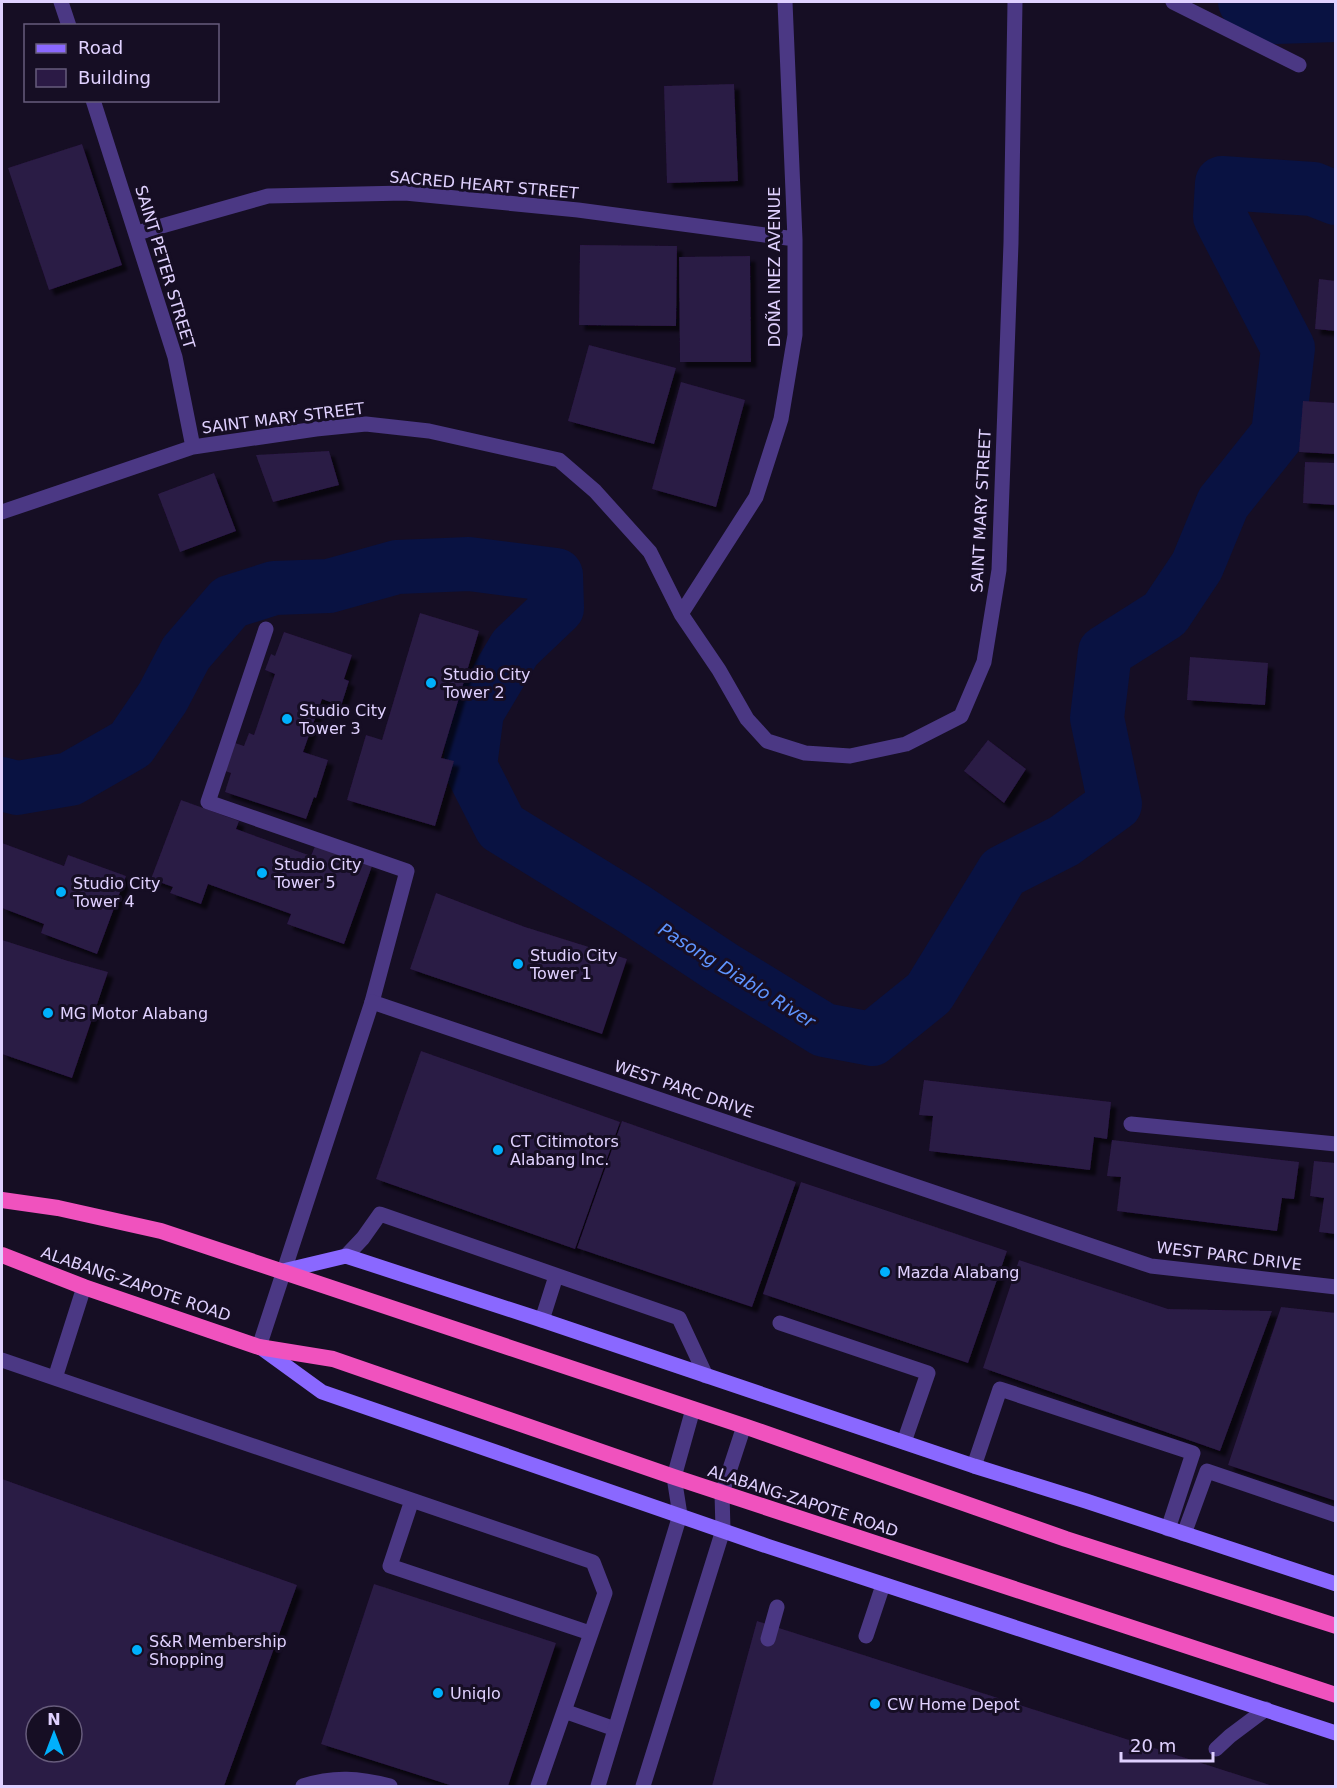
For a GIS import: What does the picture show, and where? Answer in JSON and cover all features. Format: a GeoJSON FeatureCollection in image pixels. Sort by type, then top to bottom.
{"type":"FeatureCollection","features":[{"type":"Feature","properties":{"kind":"highway"},"geometry":{"type":"LineString","coordinates":[[2,1200],[58,1208],[161,1230],[744,1426],[1055,1535],[1335,1626]]}},
{"type":"Feature","properties":{"kind":"highway","name":"ALABANG-ZAPOTE ROAD"},"geometry":{"type":"LineString","coordinates":[[2,1255],[84,1287],[259,1347],[333,1359],[674,1477],[1335,1695]]}},
{"type":"Feature","properties":{"kind":"main road"},"geometry":{"type":"LineString","coordinates":[[283,1271],[346,1256],[1335,1584]]}},
{"type":"Feature","properties":{"kind":"main road","name":"ALABANG-ZAPOTE ROAD"},"geometry":{"type":"LineString","coordinates":[[259,1347],[322,1392],[723,1530]]}},
{"type":"Feature","properties":{"kind":"main road"},"geometry":{"type":"LineString","coordinates":[[723,1530],[883,1585],[1335,1733]]}},
{"type":"Feature","properties":{"kind":"street"},"geometry":{"type":"LineString","coordinates":[[61,2],[68,24]]}},
{"type":"Feature","properties":{"kind":"street","name":"DOÑA INEZ AVENUE"},"geometry":{"type":"LineString","coordinates":[[681,615],[756,497],[781,419],[795,335],[795,239],[785,2]]}},
{"type":"Feature","properties":{"kind":"street","name":"SAINT MARY STREET"},"geometry":{"type":"LineString","coordinates":[[2,512],[193,447],[366,424],[429,431],[559,460],[595,491],[651,552],[681,615],[719,670],[747,719],[767,741],[805,753],[850,756],[906,744],[961,716],[984,662],[999,570],[1011,243],[1016,2]]}},
{"type":"Feature","properties":{"kind":"street"},"geometry":{"type":"LineString","coordinates":[[1173,2],[1299,65]]}},
{"type":"Feature","properties":{"kind":"street","name":"SAINT PETER STREET"},"geometry":{"type":"LineString","coordinates":[[94,102],[175,357],[193,447]]}},
{"type":"Feature","properties":{"kind":"street","name":"SACRED HEART STREET"},"geometry":{"type":"LineString","coordinates":[[137,233],[268,196],[405,193],[578,210],[795,239]]}},
{"type":"Feature","properties":{"kind":"street"},"geometry":{"type":"LineString","coordinates":[[259,1347],[372,1002],[407,871],[208,802],[266,629]]}},
{"type":"Feature","properties":{"kind":"street","name":"WEST PARC DRIVE"},"geometry":{"type":"LineString","coordinates":[[372,1002],[1151,1266],[1335,1287]]}},
{"type":"Feature","properties":{"kind":"street"},"geometry":{"type":"LineString","coordinates":[[1131,1124],[1335,1144]]}},
{"type":"Feature","properties":{"kind":"street"},"geometry":{"type":"LineString","coordinates":[[346,1256],[363,1238],[380,1214],[680,1318],[706,1376]]}},
{"type":"Feature","properties":{"kind":"street"},"geometry":{"type":"LineString","coordinates":[[542,1320],[556,1276]]}},
{"type":"Feature","properties":{"kind":"street"},"geometry":{"type":"LineString","coordinates":[[55,1378],[84,1287]]}},
{"type":"Feature","properties":{"kind":"street"},"geometry":{"type":"LineString","coordinates":[[780,1323],[928,1373],[904,1442]]}},
{"type":"Feature","properties":{"kind":"street"},"geometry":{"type":"LineString","coordinates":[[2,1360],[593,1562],[605,1593],[538,1786]]}},
{"type":"Feature","properties":{"kind":"street"},"geometry":{"type":"LineString","coordinates":[[974,1466],[1000,1389],[1193,1453],[1168,1529]]}},
{"type":"Feature","properties":{"kind":"street"},"geometry":{"type":"LineString","coordinates":[[598,1786],[681,1515],[674,1477],[693,1409]]}},
{"type":"Feature","properties":{"kind":"street"},"geometry":{"type":"LineString","coordinates":[[643,1786],[723,1530],[722,1493],[744,1426]]}},
{"type":"Feature","properties":{"kind":"street"},"geometry":{"type":"LineString","coordinates":[[1184,1534],[1207,1471],[1335,1515]]}},
{"type":"Feature","properties":{"kind":"street"},"geometry":{"type":"LineString","coordinates":[[411,1500],[390,1566],[591,1633]]}},
{"type":"Feature","properties":{"kind":"street"},"geometry":{"type":"LineString","coordinates":[[866,1636],[883,1585]]}},
{"type":"Feature","properties":{"kind":"street"},"geometry":{"type":"LineString","coordinates":[[768,1639],[777,1607]]}},
{"type":"Feature","properties":{"kind":"street"},"geometry":{"type":"LineString","coordinates":[[1216,1749],[1266,1709]]}},
{"type":"Feature","properties":{"kind":"street"},"geometry":{"type":"LineString","coordinates":[[564,1711],[615,1730]]}},
{"type":"Feature","properties":{"kind":"street"},"geometry":{"type":"LineString","coordinates":[[303,1786],[319,1781],[347,1778],[390,1786]]}},
{"type":"Feature","properties":{"kind":"building"},"geometry":{"type":"Polygon","coordinates":[[[734,84],[738,181],[667,183],[664,86],[734,84]]]}},
{"type":"Feature","properties":{"kind":"building"},"geometry":{"type":"Polygon","coordinates":[[[82,144],[122,265],[49,290],[8,168],[82,144]]]}},
{"type":"Feature","properties":{"kind":"building"},"geometry":{"type":"Polygon","coordinates":[[[580,245],[677,246],[676,326],[579,325],[580,245]]]}},
{"type":"Feature","properties":{"kind":"building"},"geometry":{"type":"Polygon","coordinates":[[[750,256],[751,362],[680,362],[679,257],[750,256]]]}},
{"type":"Feature","properties":{"kind":"building"},"geometry":{"type":"Polygon","coordinates":[[[1319,279],[1336,281],[1336,331],[1315,329],[1319,279]]]}},
{"type":"Feature","properties":{"kind":"building"},"geometry":{"type":"Polygon","coordinates":[[[589,345],[676,368],[654,444],[568,421],[589,345]]]}},
{"type":"Feature","properties":{"kind":"building"},"geometry":{"type":"Polygon","coordinates":[[[681,382],[745,400],[716,507],[652,489],[681,382]]]}},
{"type":"Feature","properties":{"kind":"building"},"geometry":{"type":"Polygon","coordinates":[[[1303,401],[1336,403],[1336,454],[1299,452],[1303,401]]]}},
{"type":"Feature","properties":{"kind":"building"},"geometry":{"type":"Polygon","coordinates":[[[329,451],[339,485],[273,502],[256,455],[329,451]]]}},
{"type":"Feature","properties":{"kind":"building"},"geometry":{"type":"Polygon","coordinates":[[[1305,462],[1336,463],[1336,505],[1303,503],[1305,462]]]}},
{"type":"Feature","properties":{"kind":"building"},"geometry":{"type":"Polygon","coordinates":[[[214,473],[236,531],[180,552],[158,494],[214,473]]]}},
{"type":"Feature","properties":{"kind":"building","name":"Studio City Tower 2"},"geometry":{"type":"Polygon","coordinates":[[[420,613],[479,631],[441,758],[454,761],[435,826],[347,800],[366,735],[382,740],[420,613]]]}},
{"type":"Feature","properties":{"kind":"building","name":"Studio City Tower 3"},"geometry":{"type":"Polygon","coordinates":[[[284,632],[352,655],[344,679],[349,681],[341,706],[322,699],[303,752],[328,760],[316,798],[314,797],[306,819],[225,792],[231,773],[225,771],[235,743],[244,746],[249,733],[254,735],[275,674],[265,670],[271,654],[275,656],[284,632]]]}},
{"type":"Feature","properties":{"kind":"building"},"geometry":{"type":"Polygon","coordinates":[[[1190,657],[1268,663],[1265,705],[1187,700],[1190,657]]]}},
{"type":"Feature","properties":{"kind":"building"},"geometry":{"type":"Polygon","coordinates":[[[988,740],[1026,769],[1004,803],[964,771],[988,740]]]}},
{"type":"Feature","properties":{"kind":"building","name":"Studio City Tower 5"},"geometry":{"type":"Polygon","coordinates":[[[181,800],[239,821],[236,829],[311,856],[315,846],[372,866],[344,944],[287,924],[291,914],[208,884],[201,904],[170,893],[173,887],[151,879],[181,800]]]}},
{"type":"Feature","properties":{"kind":"building","name":"Studio City Tower 4"},"geometry":{"type":"Polygon","coordinates":[[[2,843],[64,866],[68,855],[126,876],[97,954],[41,933],[44,924],[2,908],[2,843]]]}},
{"type":"Feature","properties":{"kind":"building","name":"Studio City Tower 1"},"geometry":{"type":"Polygon","coordinates":[[[436,893],[525,927],[627,959],[602,1034],[410,969],[436,893]]]}},
{"type":"Feature","properties":{"kind":"building","name":"MG Motor Alabang"},"geometry":{"type":"Polygon","coordinates":[[[2,940],[108,972],[72,1078],[2,1054],[2,940]]]}},
{"type":"Feature","properties":{"kind":"building","name":"CT Citimotors Alabang Inc."},"geometry":{"type":"Polygon","coordinates":[[[421,1051],[620,1122],[575,1249],[376,1179],[421,1051]]]}},
{"type":"Feature","properties":{"kind":"building"},"geometry":{"type":"Polygon","coordinates":[[[924,1080],[1111,1102],[1107,1139],[1094,1137],[1090,1170],[929,1151],[933,1116],[919,1115],[924,1080]]]}},
{"type":"Feature","properties":{"kind":"building"},"geometry":{"type":"Polygon","coordinates":[[[622,1121],[796,1182],[752,1307],[577,1248],[622,1121]]]}},
{"type":"Feature","properties":{"kind":"building"},"geometry":{"type":"Polygon","coordinates":[[[1112,1140],[1299,1162],[1294,1199],[1282,1198],[1277,1231],[1117,1211],[1121,1177],[1107,1176],[1112,1140]]]}},
{"type":"Feature","properties":{"kind":"building"},"geometry":{"type":"Polygon","coordinates":[[[1314,1161],[1336,1163],[1336,1234],[1319,1232],[1324,1198],[1310,1196],[1314,1161]]]}},
{"type":"Feature","properties":{"kind":"building","name":"Mazda Alabang"},"geometry":{"type":"Polygon","coordinates":[[[801,1182],[1007,1251],[968,1363],[763,1294],[801,1182]]]}},
{"type":"Feature","properties":{"kind":"building"},"geometry":{"type":"Polygon","coordinates":[[[1019,1260],[1168,1309],[1272,1311],[1220,1451],[983,1368],[1019,1260]]]}},
{"type":"Feature","properties":{"kind":"building"},"geometry":{"type":"Polygon","coordinates":[[[1281,1307],[1336,1313],[1336,1501],[1228,1465],[1281,1307]]]}},
{"type":"Feature","properties":{"kind":"building","name":"S&R Membership Shopping"},"geometry":{"type":"Polygon","coordinates":[[[2,1479],[297,1585],[224,1786],[2,1786],[2,1479]]]}},
{"type":"Feature","properties":{"kind":"building","name":"Uniqlo"},"geometry":{"type":"Polygon","coordinates":[[[374,1584],[556,1643],[508,1786],[453,1786],[321,1744],[374,1584]]]}},
{"type":"Feature","properties":{"kind":"building","name":"CW Home Depot"},"geometry":{"type":"Polygon","coordinates":[[[757,1621],[1273,1786],[712,1786],[757,1621]]]}},
{"type":"Feature","properties":{"kind":"waterway"},"geometry":{"type":"LineString","coordinates":[[1245,2],[1276,17],[1336,15]]}},
{"type":"Feature","properties":{"kind":"waterway","name":"Pasong Diablo River"},"geometry":{"type":"LineString","coordinates":[[2,784],[17,788],[70,779],[131,744],[163,697],[186,653],[230,602],[274,588],[329,586],[397,567],[469,564],[556,575],[557,608],[515,648],[477,712],[470,766],[501,827],[824,1030],[872,1039],[929,993],[1003,872],[1064,841],[1115,804],[1097,718],[1105,652],[1165,614],[1197,566],[1223,503],[1278,434],[1288,348],[1220,217],[1222,183],[1313,189],[1336,198]]}},
{"type":"Feature","properties":{"kind":"place","name":"Studio City Tower 2"},"geometry":{"type":"Point","coordinates":[431,683]}},
{"type":"Feature","properties":{"kind":"place","name":"Studio City Tower 3"},"geometry":{"type":"Point","coordinates":[287,719]}},
{"type":"Feature","properties":{"kind":"place","name":"Studio City Tower 5"},"geometry":{"type":"Point","coordinates":[262,873]}},
{"type":"Feature","properties":{"kind":"place","name":"Studio City Tower 4"},"geometry":{"type":"Point","coordinates":[61,892]}},
{"type":"Feature","properties":{"kind":"place","name":"Studio City Tower 1"},"geometry":{"type":"Point","coordinates":[518,964]}},
{"type":"Feature","properties":{"kind":"place","name":"MG Motor Alabang"},"geometry":{"type":"Point","coordinates":[48,1013]}},
{"type":"Feature","properties":{"kind":"place","name":"CT Citimotors Alabang Inc."},"geometry":{"type":"Point","coordinates":[498,1150]}},
{"type":"Feature","properties":{"kind":"place","name":"Mazda Alabang"},"geometry":{"type":"Point","coordinates":[885,1272]}},
{"type":"Feature","properties":{"kind":"place","name":"S&R Membership Shopping"},"geometry":{"type":"Point","coordinates":[137,1650]}},
{"type":"Feature","properties":{"kind":"place","name":"Uniqlo"},"geometry":{"type":"Point","coordinates":[438,1693]}},
{"type":"Feature","properties":{"kind":"place","name":"CW Home Depot"},"geometry":{"type":"Point","coordinates":[875,1704]}}]}
